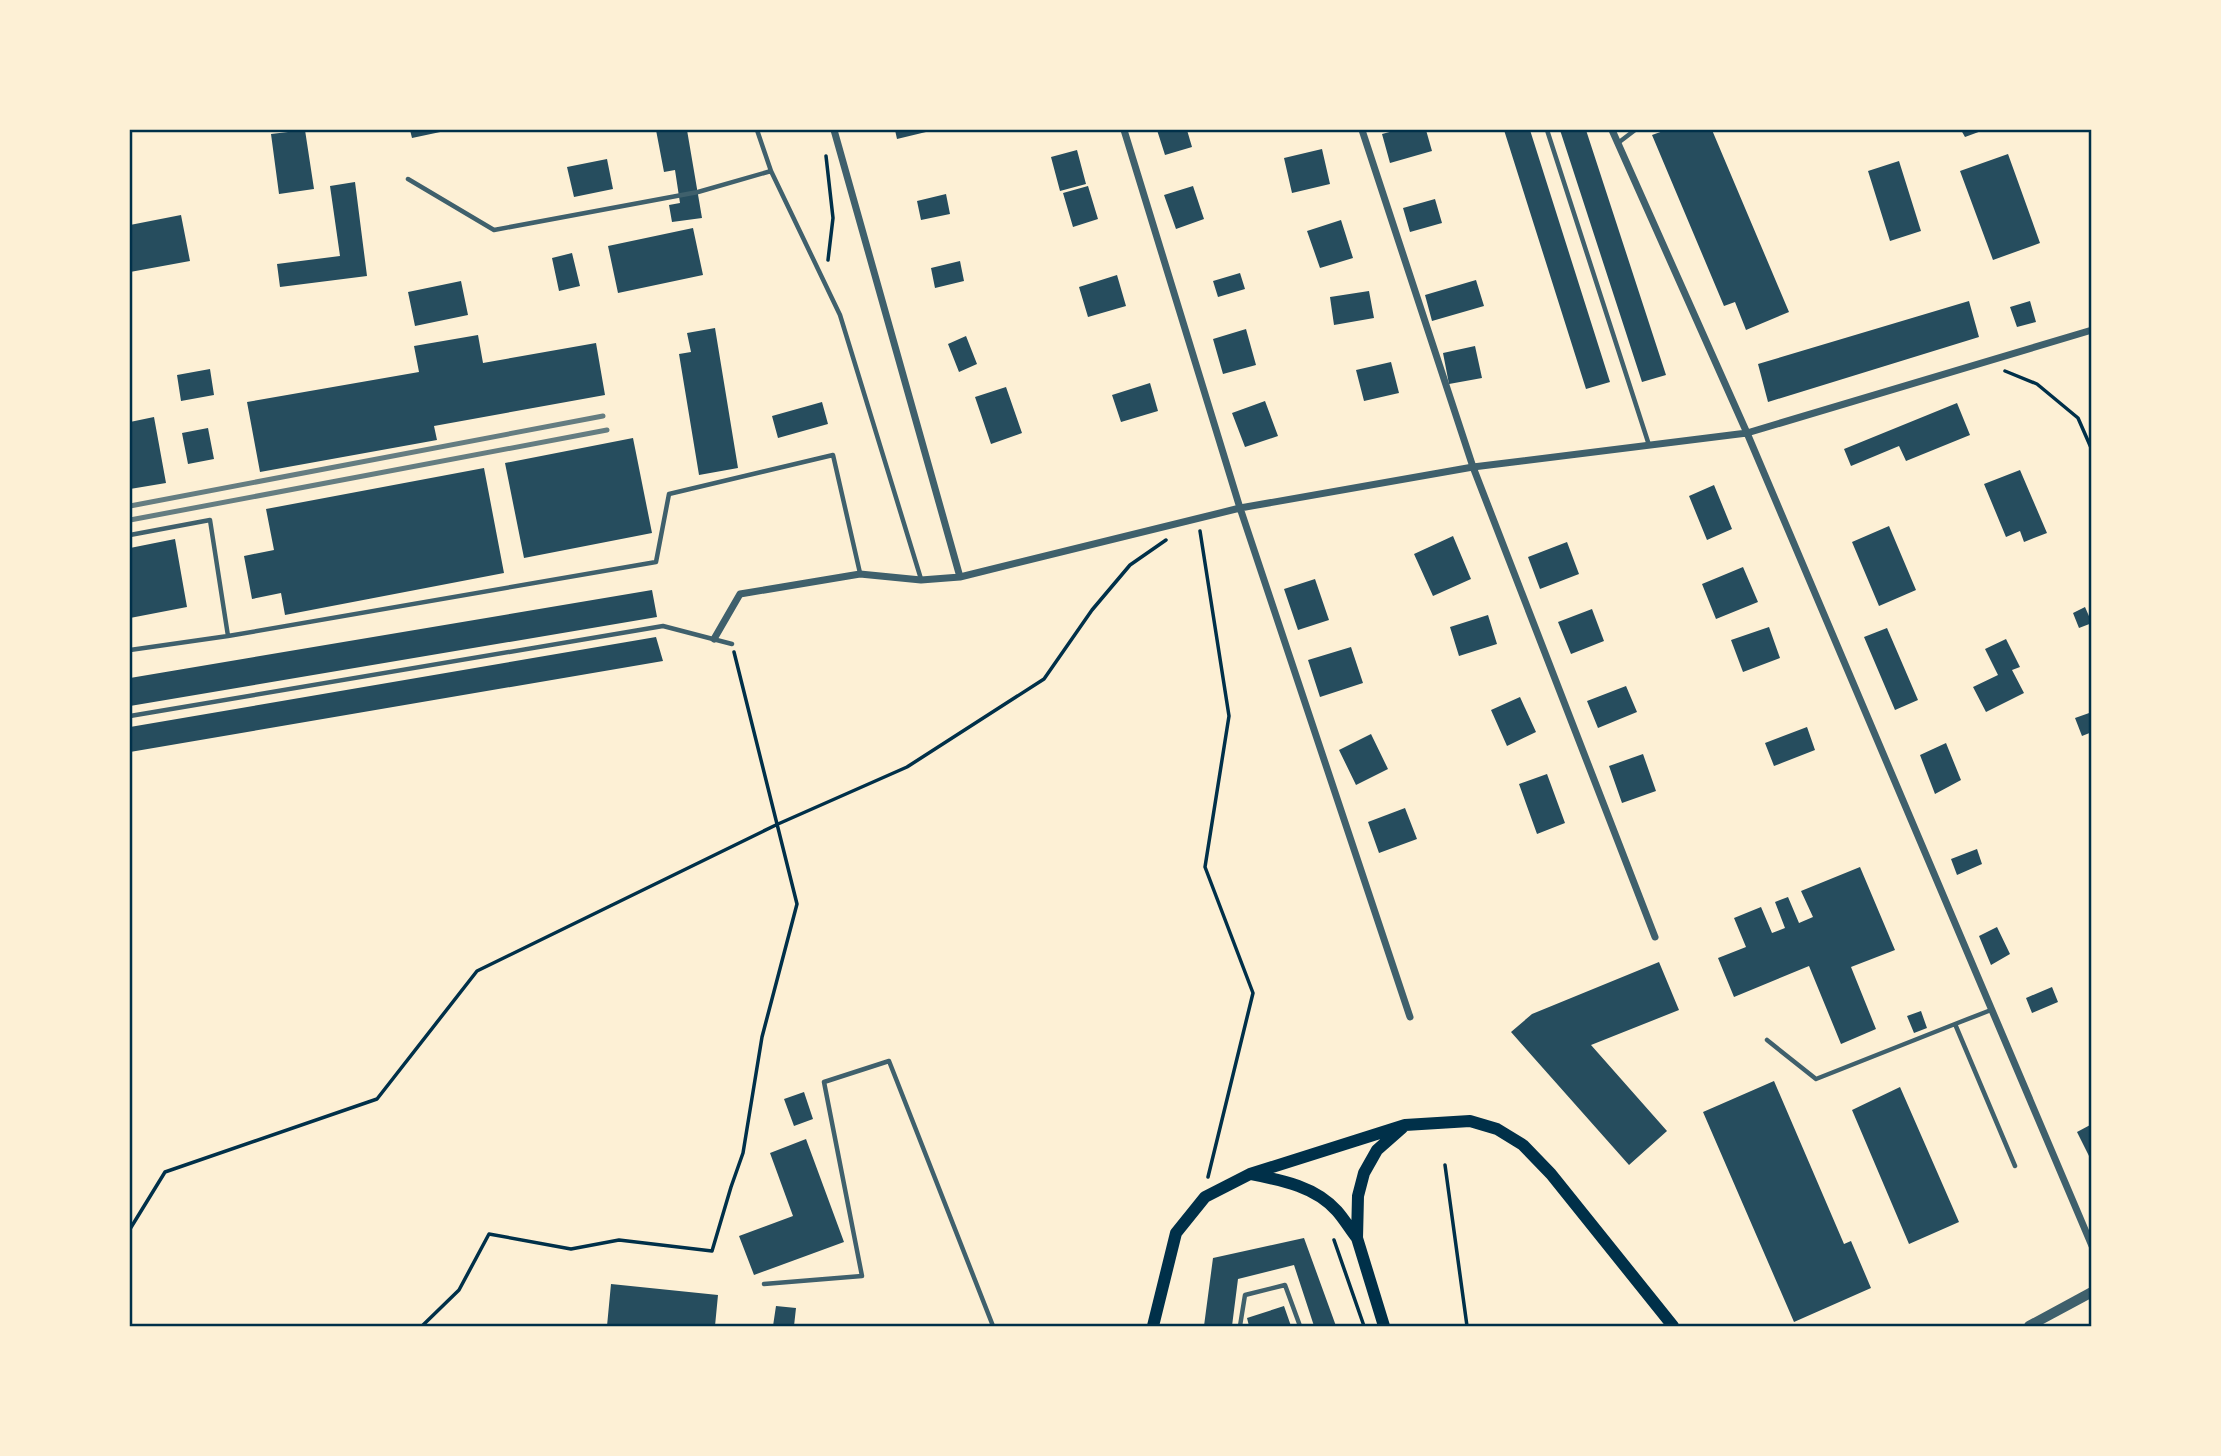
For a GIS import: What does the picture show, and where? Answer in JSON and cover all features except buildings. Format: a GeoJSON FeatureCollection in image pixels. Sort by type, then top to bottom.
{"type":"FeatureCollection","features":[{"type":"Feature","properties":{"kind":"main road"},"geometry":{"type":"LineString","coordinates":[[1153,1326],[1176,1233],[1202,1199],[1250,1174],[1405,1125],[1470,1121],[1497,1129],[1523,1145],[1551,1174],[1673,1326]]}},
{"type":"Feature","properties":{"kind":"main road"},"geometry":{"type":"LineString","coordinates":[[1384,1326],[1357,1238],[1358,1196],[1364,1173],[1377,1150],[1405,1125]]}},
{"type":"Feature","properties":{"kind":"main road"},"geometry":{"type":"LineString","coordinates":[[1250,1174],[1286,1181],[1315,1194],[1335,1209],[1357,1238]]}},
{"type":"Feature","properties":{"kind":"street"},"geometry":{"type":"LineString","coordinates":[[834,130],[960,577]]}},
{"type":"Feature","properties":{"kind":"street"},"geometry":{"type":"LineString","coordinates":[[1125,130],[1240,508],[1410,1017]]}},
{"type":"Feature","properties":{"kind":"street"},"geometry":{"type":"LineString","coordinates":[[1362,130],[1474,467],[1655,937]]}},
{"type":"Feature","properties":{"kind":"street"},"geometry":{"type":"LineString","coordinates":[[1612,130],[1747,433],[2091,1247]]}},
{"type":"Feature","properties":{"kind":"street"},"geometry":{"type":"LineString","coordinates":[[713,639],[740,594],[860,574],[921,580],[960,577],[1240,508],[1474,467],[1747,433],[2091,330]]}},
{"type":"Feature","properties":{"kind":"street"},"geometry":{"type":"LineString","coordinates":[[2029,1326],[2091,1292]]}},
{"type":"Feature","properties":{"kind":"lane"},"geometry":{"type":"LineString","coordinates":[[757,130],[771,171],[840,316],[921,580]]}},
{"type":"Feature","properties":{"kind":"lane"},"geometry":{"type":"LineString","coordinates":[[1547,130],[1649,445]]}},
{"type":"Feature","properties":{"kind":"lane"},"geometry":{"type":"LineString","coordinates":[[1618,143],[1635,130]]}},
{"type":"Feature","properties":{"kind":"lane"},"geometry":{"type":"LineString","coordinates":[[408,179],[494,230],[698,192],[771,171]]}},
{"type":"Feature","properties":{"kind":"lane"},"geometry":{"type":"LineString","coordinates":[[130,650],[228,636],[656,562],[669,494],[833,455],[860,574]]}},
{"type":"Feature","properties":{"kind":"lane"},"geometry":{"type":"LineString","coordinates":[[130,535],[210,520],[228,636]]}},
{"type":"Feature","properties":{"kind":"lane"},"geometry":{"type":"LineString","coordinates":[[130,716],[663,626],[732,644]]}},
{"type":"Feature","properties":{"kind":"lane"},"geometry":{"type":"LineString","coordinates":[[1767,1040],[1816,1079],[1991,1010]]}},
{"type":"Feature","properties":{"kind":"lane"},"geometry":{"type":"LineString","coordinates":[[1955,1024],[2015,1166]]}},
{"type":"Feature","properties":{"kind":"lane"},"geometry":{"type":"LineString","coordinates":[[764,1284],[862,1276],[824,1082],[889,1061],[993,1326]]}},
{"type":"Feature","properties":{"kind":"lane"},"geometry":{"type":"LineString","coordinates":[[1240,1326],[1245,1295],[1285,1285],[1300,1326]]}},
{"type":"Feature","properties":{"kind":"path"},"geometry":{"type":"LineString","coordinates":[[825,284],[833,218],[826,153]]}},
{"type":"Feature","properties":{"kind":"path"},"geometry":{"type":"LineString","coordinates":[[1984,362],[2037,384],[2078,418],[2091,450]]}},
{"type":"Feature","properties":{"kind":"path"},"geometry":{"type":"LineString","coordinates":[[1198,518],[1229,716],[1205,866],[1253,993],[1202,1199]]}},
{"type":"Feature","properties":{"kind":"path"},"geometry":{"type":"LineString","coordinates":[[130,1228],[165,1172],[377,1099],[477,971],[778,824],[907,767],[1044,679],[1092,610],[1130,565],[1175,533]]}},
{"type":"Feature","properties":{"kind":"path"},"geometry":{"type":"LineString","coordinates":[[422,1326],[458,1290],[489,1234],[572,1249],[619,1240],[712,1251],[743,1153],[762,1037],[797,904],[732,644]]}},
{"type":"Feature","properties":{"kind":"path"},"geometry":{"type":"LineString","coordinates":[[1445,1165],[1467,1326]]}},
{"type":"Feature","properties":{"kind":"path"},"geometry":{"type":"LineString","coordinates":[[1334,1240],[1364,1326]]}},
{"type":"Feature","properties":{"kind":"railway"},"geometry":{"type":"LineString","coordinates":[[130,506],[603,416]]}},
{"type":"Feature","properties":{"kind":"railway"},"geometry":{"type":"LineString","coordinates":[[130,520],[607,430]]}}]}
